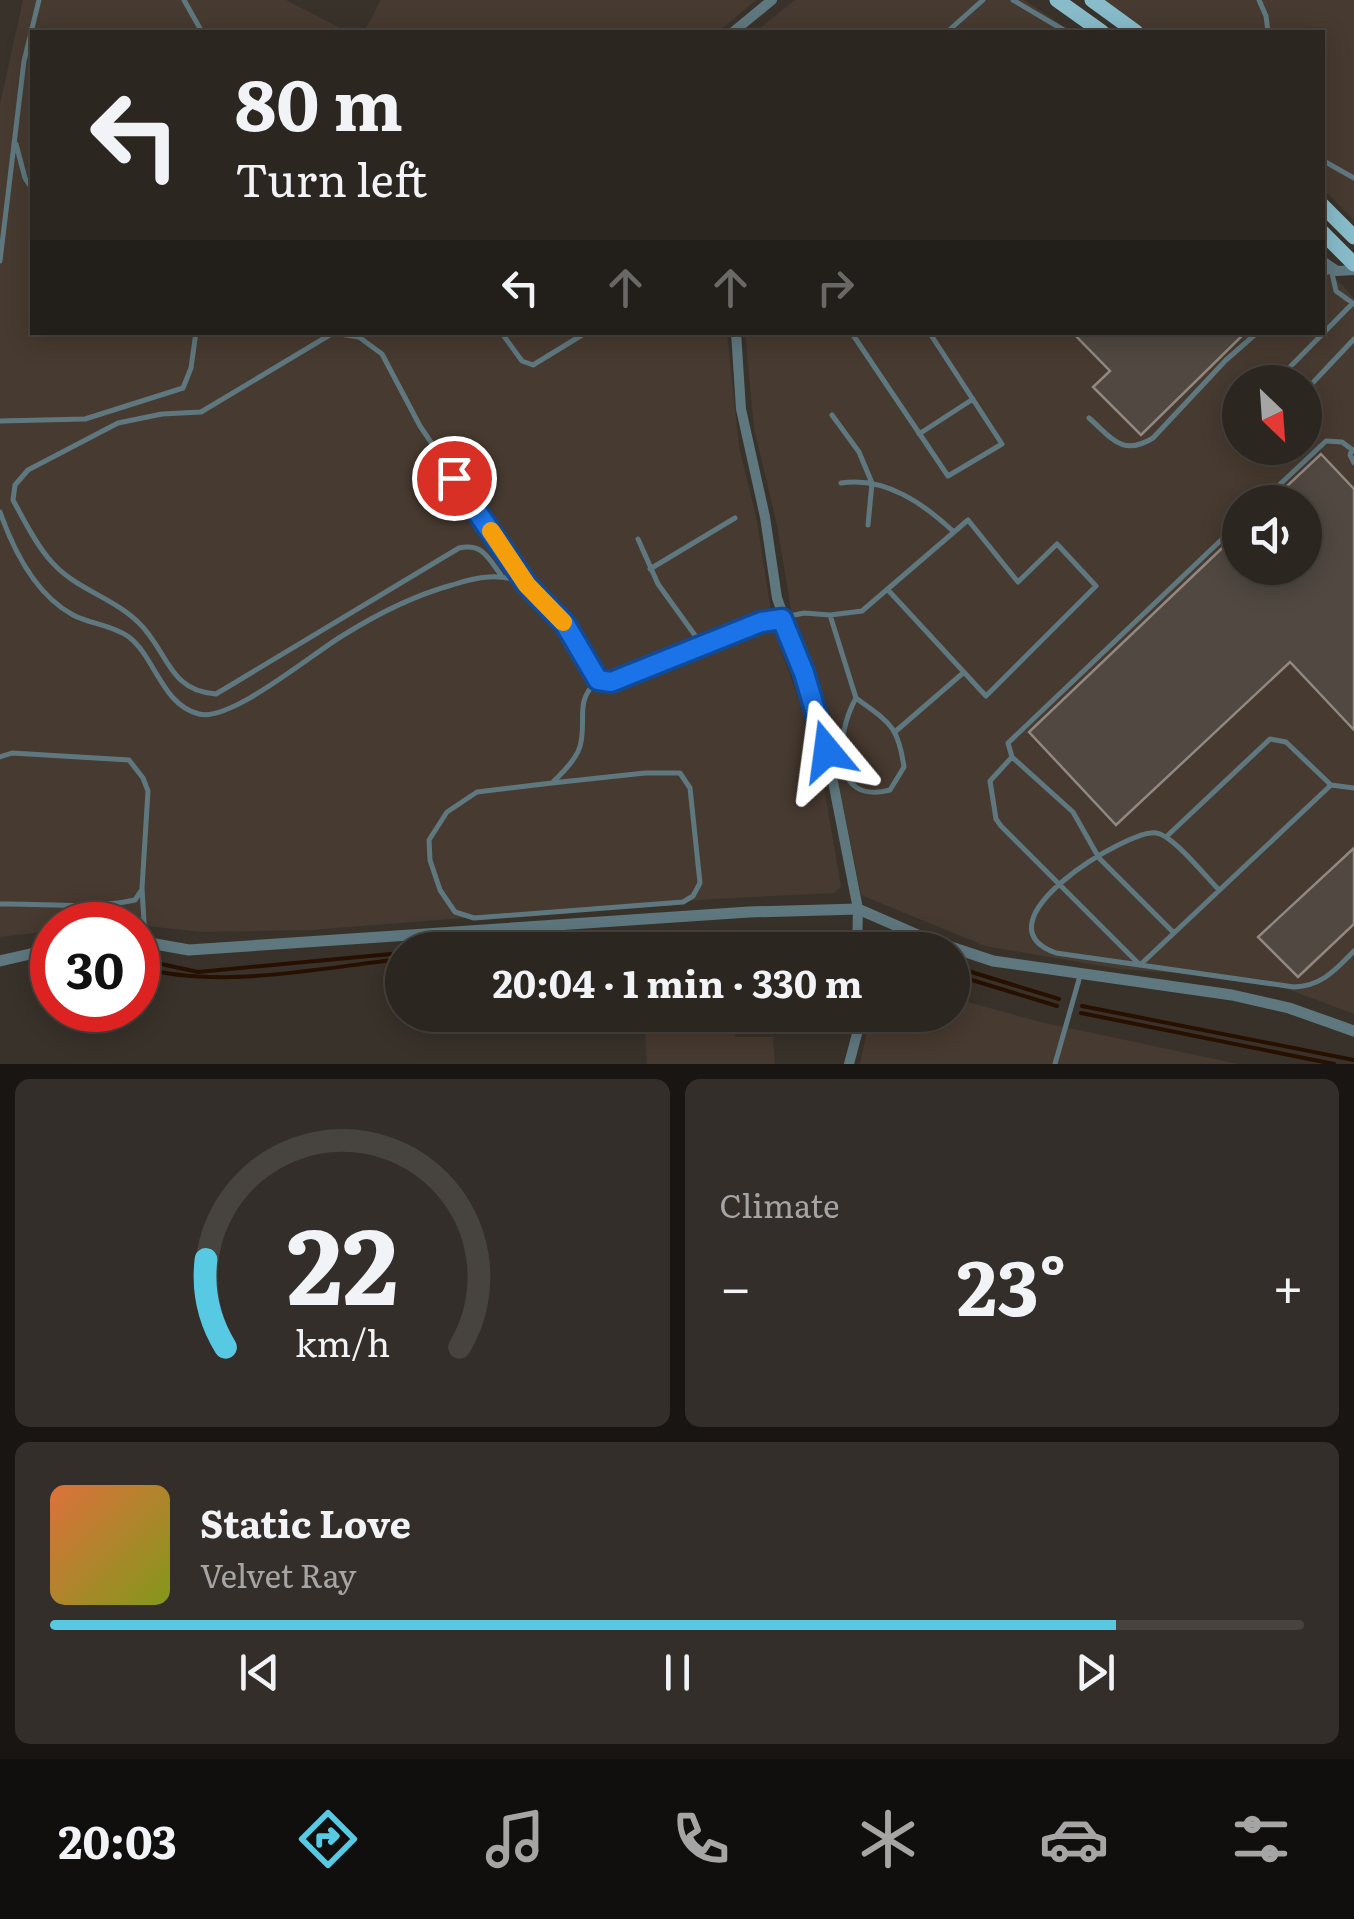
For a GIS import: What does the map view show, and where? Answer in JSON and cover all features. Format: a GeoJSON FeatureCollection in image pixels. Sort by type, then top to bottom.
{"type":"FeatureCollection","features":[{"type":"Feature","properties":{"kind":"main road"},"geometry":{"type":"LineString","coordinates":[[1056,0],[1099,30]]}},
{"type":"Feature","properties":{"kind":"main road"},"geometry":{"type":"LineString","coordinates":[[1092,0],[1133,30]]}},
{"type":"Feature","properties":{"kind":"main road"},"geometry":{"type":"LineString","coordinates":[[1325,208],[1354,237]]}},
{"type":"Feature","properties":{"kind":"main road"},"geometry":{"type":"LineString","coordinates":[[1325,235],[1354,267]]}},
{"type":"Feature","properties":{"kind":"street"},"geometry":{"type":"LineString","coordinates":[[735,30],[772,0]]}},
{"type":"Feature","properties":{"kind":"street"},"geometry":{"type":"LineString","coordinates":[[1325,269],[1354,267]]}},
{"type":"Feature","properties":{"kind":"street"},"geometry":{"type":"LineString","coordinates":[[736,335],[740,408],[765,518],[782,619],[804,673],[827,751],[858,909],[857,932]]}},
{"type":"Feature","properties":{"kind":"street"},"geometry":{"type":"LineString","coordinates":[[160,945],[189,950],[749,912],[858,909],[967,954],[1080,975],[1232,995],[1289,1008],[1354,1031]]}},
{"type":"Feature","properties":{"kind":"street"},"geometry":{"type":"LineString","coordinates":[[0,961],[30,954]]}},
{"type":"Feature","properties":{"kind":"street"},"geometry":{"type":"LineString","coordinates":[[849,1064],[857,1032]]}},
{"type":"Feature","properties":{"kind":"lane"},"geometry":{"type":"LineString","coordinates":[[32,30],[39,0]]}},
{"type":"Feature","properties":{"kind":"lane"},"geometry":{"type":"LineString","coordinates":[[184,0],[201,30]]}},
{"type":"Feature","properties":{"kind":"lane"},"geometry":{"type":"LineString","coordinates":[[949,30],[982,0]]}},
{"type":"Feature","properties":{"kind":"lane"},"geometry":{"type":"LineString","coordinates":[[1013,0],[1063,30]]}},
{"type":"Feature","properties":{"kind":"lane"},"geometry":{"type":"LineString","coordinates":[[1259,0],[1268,30]]}},
{"type":"Feature","properties":{"kind":"lane"},"geometry":{"type":"LineString","coordinates":[[0,261],[30,37]]}},
{"type":"Feature","properties":{"kind":"lane"},"geometry":{"type":"LineString","coordinates":[[16,141],[30,185]]}},
{"type":"Feature","properties":{"kind":"lane"},"geometry":{"type":"LineString","coordinates":[[1325,162],[1354,178]]}},
{"type":"Feature","properties":{"kind":"lane"},"geometry":{"type":"LineString","coordinates":[[1325,269],[1336,290],[1354,303],[1325,332]]}},
{"type":"Feature","properties":{"kind":"lane"},"geometry":{"type":"LineString","coordinates":[[0,421],[86,418],[182,388],[191,368],[196,335]]}},
{"type":"Feature","properties":{"kind":"lane"},"geometry":{"type":"LineString","coordinates":[[331,335],[201,412],[162,414],[118,423],[28,470],[16,485],[13,500],[48,559],[142,625],[190,690],[216,694],[459,548],[472,546],[483,550],[501,576]]}},
{"type":"Feature","properties":{"kind":"lane"},"geometry":{"type":"LineString","coordinates":[[342,335],[359,337],[382,354],[420,426],[527,585],[565,624],[598,680]]}},
{"type":"Feature","properties":{"kind":"lane"},"geometry":{"type":"LineString","coordinates":[[503,335],[522,361],[533,365],[582,335]]}},
{"type":"Feature","properties":{"kind":"lane"},"geometry":{"type":"LineString","coordinates":[[853,335],[948,476],[1002,444],[931,335]]}},
{"type":"Feature","properties":{"kind":"lane"},"geometry":{"type":"LineString","coordinates":[[1089,418],[1118,443],[1134,448],[1141,445],[1255,335]]}},
{"type":"Feature","properties":{"kind":"lane"},"geometry":{"type":"LineString","coordinates":[[1293,365],[1322,335]]}},
{"type":"Feature","properties":{"kind":"lane"},"geometry":{"type":"LineString","coordinates":[[1322,373],[1354,339]]}},
{"type":"Feature","properties":{"kind":"lane"},"geometry":{"type":"LineString","coordinates":[[920,434],[973,398]]}},
{"type":"Feature","properties":{"kind":"lane"},"geometry":{"type":"LineString","coordinates":[[832,414],[859,452],[872,482],[868,525]]}},
{"type":"Feature","properties":{"kind":"lane"},"geometry":{"type":"LineString","coordinates":[[1279,485],[1326,441],[1342,442],[1353,450],[1350,454],[1354,463]]}},
{"type":"Feature","properties":{"kind":"lane"},"geometry":{"type":"LineString","coordinates":[[841,484],[872,482],[914,499],[954,532]]}},
{"type":"Feature","properties":{"kind":"lane"},"geometry":{"type":"LineString","coordinates":[[0,512],[18,551],[48,597],[74,616],[130,638],[170,694],[194,713],[214,716],[240,704],[342,636],[412,596],[464,581],[501,576],[527,585]]}},
{"type":"Feature","properties":{"kind":"lane"},"geometry":{"type":"LineString","coordinates":[[650,568],[735,518]]}},
{"type":"Feature","properties":{"kind":"lane"},"geometry":{"type":"LineString","coordinates":[[552,782],[680,773],[690,788],[694,816],[700,883],[693,896],[683,902],[474,918],[455,912],[440,890],[430,860],[430,840],[447,812],[478,792],[552,782],[581,746],[582,705],[586,690],[598,680],[611,682],[761,622],[804,612],[830,616],[862,610],[968,520],[1018,582],[1057,544],[1096,586],[986,696],[888,590]]}},
{"type":"Feature","properties":{"kind":"lane"},"geometry":{"type":"LineString","coordinates":[[638,539],[671,605],[702,646]]}},
{"type":"Feature","properties":{"kind":"lane"},"geometry":{"type":"LineString","coordinates":[[1174,933],[1098,858],[1073,812],[1012,757],[1008,743],[1222,539]]}},
{"type":"Feature","properties":{"kind":"lane"},"geometry":{"type":"LineString","coordinates":[[830,616],[856,698],[896,731],[904,767],[890,790],[875,794],[849,780],[842,762],[840,744],[847,714],[856,698]]}},
{"type":"Feature","properties":{"kind":"lane"},"geometry":{"type":"LineString","coordinates":[[896,731],[964,673]]}},
{"type":"Feature","properties":{"kind":"lane"},"geometry":{"type":"LineString","coordinates":[[1166,837],[1270,740],[1286,742],[1331,785],[1354,788]]}},
{"type":"Feature","properties":{"kind":"lane"},"geometry":{"type":"LineString","coordinates":[[0,757],[12,753],[129,760],[144,778],[148,791],[142,902]]}},
{"type":"Feature","properties":{"kind":"lane"},"geometry":{"type":"LineString","coordinates":[[1012,757],[990,780],[996,819],[1140,966]]}},
{"type":"Feature","properties":{"kind":"lane"},"geometry":{"type":"LineString","coordinates":[[1140,966],[1331,785]]}},
{"type":"Feature","properties":{"kind":"lane"},"geometry":{"type":"LineString","coordinates":[[1219,890],[1166,837],[1144,834],[1098,858],[1061,885],[1039,904],[1030,928],[1034,940],[1056,954],[1309,986],[1324,980],[1354,952]]}},
{"type":"Feature","properties":{"kind":"lane"},"geometry":{"type":"LineString","coordinates":[[0,904],[76,908],[114,904],[135,900],[142,888]]}},
{"type":"Feature","properties":{"kind":"lane"},"geometry":{"type":"LineString","coordinates":[[1056,954],[1058,970]]}},
{"type":"Feature","properties":{"kind":"lane"},"geometry":{"type":"LineString","coordinates":[[1055,1064],[1080,975]]}},
{"type":"Feature","properties":{"kind":"shaded area"},"geometry":{"type":"Polygon","coordinates":[[[23,0],[286,0],[344,30],[30,30],[30,335],[727,335],[739,446],[757,521],[774,631],[818,752],[841,887],[834,893],[309,930],[203,932],[160,927],[160,902],[30,902],[30,934],[0,937],[0,104],[23,0]]]}},
{"type":"Feature","properties":{"kind":"shaded area"},"geometry":{"type":"Polygon","coordinates":[[[381,0],[756,0],[720,30],[365,30],[381,0]]]}},
{"type":"Feature","properties":{"kind":"shaded area"},"geometry":{"type":"Polygon","coordinates":[[[795,0],[1024,0],[1070,30],[758,30],[795,0]]]}},
{"type":"Feature","properties":{"kind":"shaded area"},"geometry":{"type":"Polygon","coordinates":[[[1097,0],[1354,0],[1354,220],[1325,191],[1325,30],[1140,30],[1097,0]]]}},
{"type":"Feature","properties":{"kind":"shaded area"},"geometry":{"type":"Polygon","coordinates":[[[1325,267],[1354,298],[1354,1014],[1261,979],[1119,969],[985,946],[970,940],[970,932],[951,932],[861,895],[821,695],[792,616],[777,525],[754,428],[745,335],[1325,335],[1325,267]]]}},
{"type":"Feature","properties":{"kind":"shaded area"},"geometry":{"type":"Polygon","coordinates":[[[970,1003],[1041,1022],[1238,1064],[860,1064],[867,1032],[970,1032],[970,1003]]]}},
{"type":"Feature","properties":{"kind":"shaded area"},"geometry":{"type":"Polygon","coordinates":[[[645,1032],[735,1032],[735,1037],[773,1037],[775,1064],[647,1064],[645,1032]]]}},
{"type":"Feature","properties":{"kind":"building"},"geometry":{"type":"Polygon","coordinates":[[[1075,335],[1243,335],[1141,435],[1093,387],[1110,371],[1075,335]]]}},
{"type":"Feature","properties":{"kind":"building"},"geometry":{"type":"Polygon","coordinates":[[[1322,455],[1354,489],[1354,730],[1290,662],[1116,825],[1029,732],[1222,548],[1222,585],[1322,585],[1322,485],[1288,485],[1309,465],[1322,465],[1322,455]]]}},
{"type":"Feature","properties":{"kind":"building"},"geometry":{"type":"Polygon","coordinates":[[[1354,848],[1354,924],[1298,977],[1258,937],[1354,848]]]}},
{"type":"Feature","properties":{"kind":"waterway"},"geometry":{"type":"LineString","coordinates":[[160,964],[198,972],[385,955]]}},
{"type":"Feature","properties":{"kind":"waterway"},"geometry":{"type":"LineString","coordinates":[[160,972],[236,977],[385,961]]}},
{"type":"Feature","properties":{"kind":"waterway"},"geometry":{"type":"LineString","coordinates":[[970,972],[1059,999]]}},
{"type":"Feature","properties":{"kind":"waterway"},"geometry":{"type":"LineString","coordinates":[[970,979],[1057,1006]]}},
{"type":"Feature","properties":{"kind":"waterway"},"geometry":{"type":"LineString","coordinates":[[1082,1006],[1354,1060]]}},
{"type":"Feature","properties":{"kind":"waterway"},"geometry":{"type":"LineString","coordinates":[[1081,1013],[1334,1064]]}},
{"type":"Feature","properties":{"kind":"slow traffic"},"geometry":{"type":"LineString","coordinates":[[491,531],[527,585],[563,622]]}},
{"type":"Feature","properties":{"kind":"route"},"geometry":{"type":"LineString","coordinates":[[454,478],[527,585],[565,624],[598,680],[611,682],[761,622],[782,619],[804,673],[827,751]]}}]}
